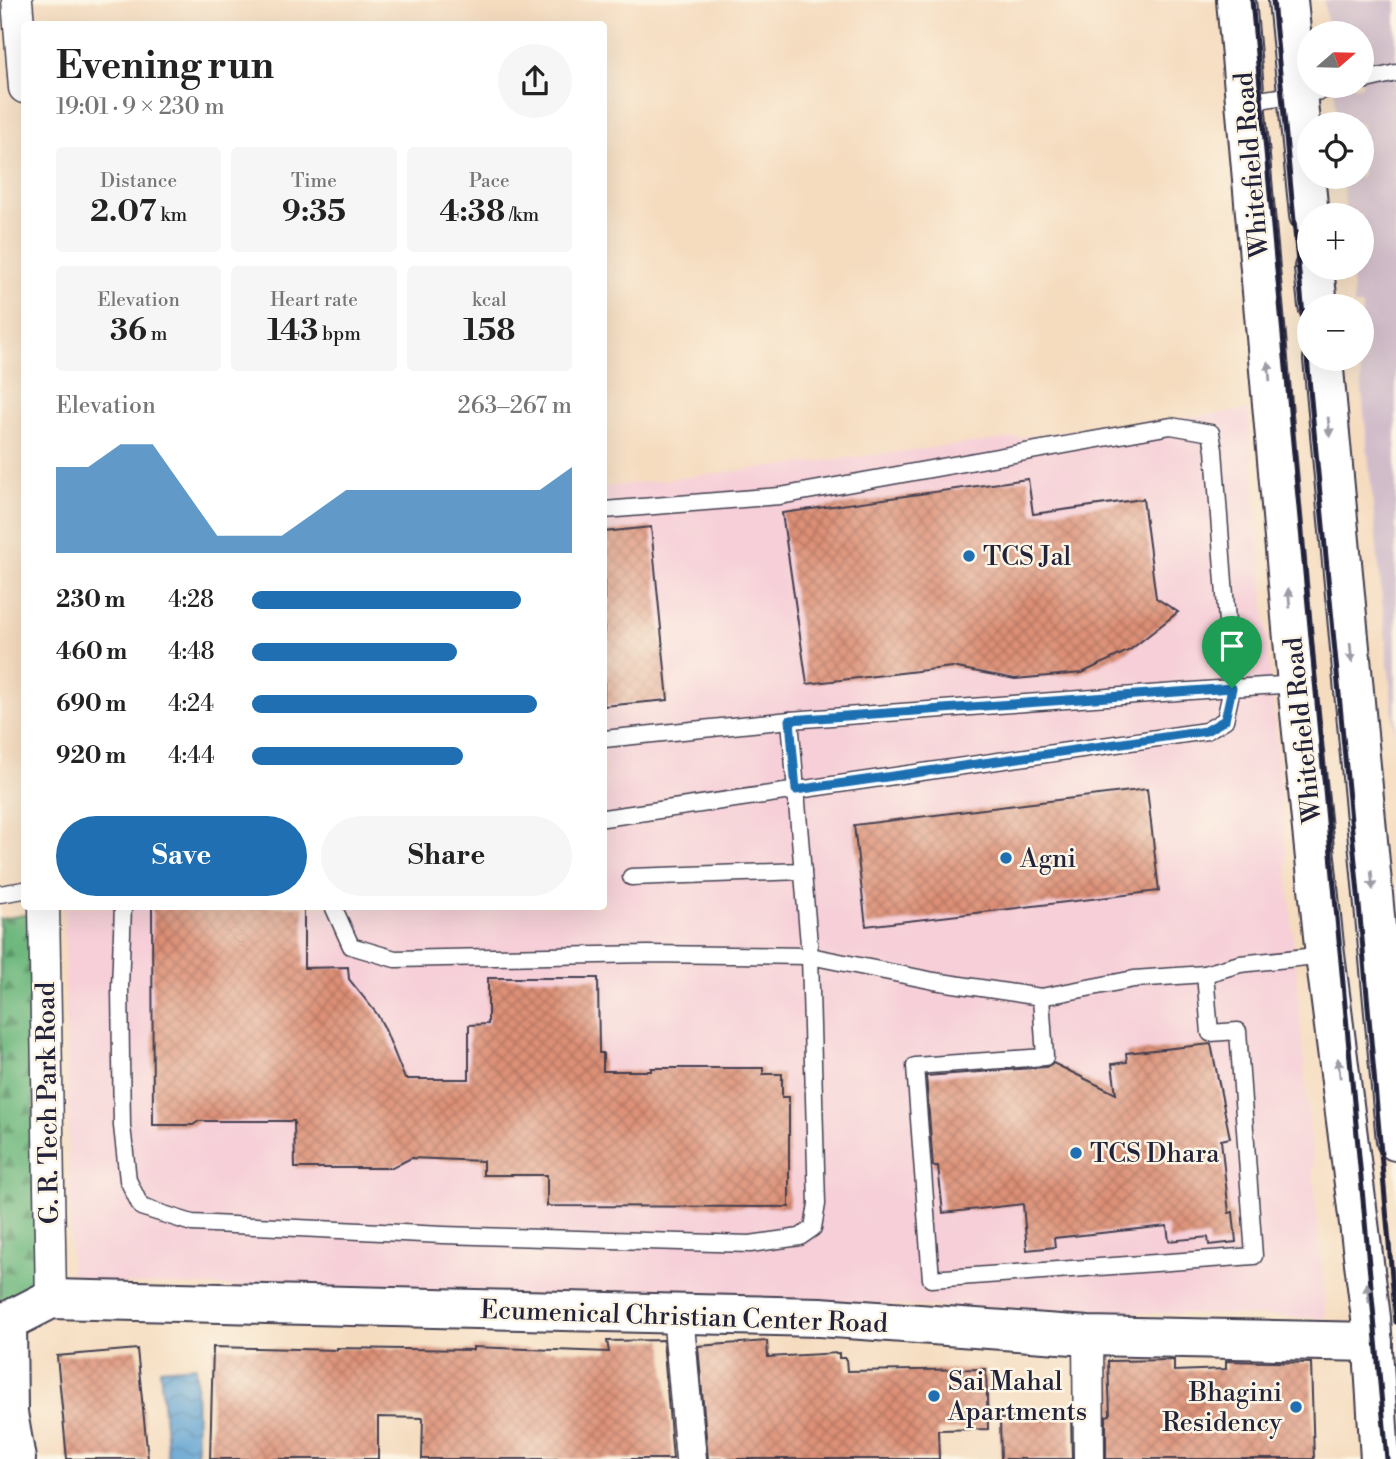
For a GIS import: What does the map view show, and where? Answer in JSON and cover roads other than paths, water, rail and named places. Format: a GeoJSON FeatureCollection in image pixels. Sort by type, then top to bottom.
{"type":"FeatureCollection","features":[{"type":"Feature","properties":{"kind":"main road","name":"Whitefield Road"},"geometry":{"type":"LineString","coordinates":[[1236,0],[1297,684],[1325,955],[1373,1342],[1380,1459]]}},
{"type":"Feature","properties":{"kind":"main road","name":"Whitefield Road"},"geometry":{"type":"LineString","coordinates":[[1288,0],[1297,84]]}},
{"type":"Feature","properties":{"kind":"main road","name":"Whitefield Road"},"geometry":{"type":"LineString","coordinates":[[1298,98],[1308,203]]}},
{"type":"Feature","properties":{"kind":"main road"},"geometry":{"type":"LineString","coordinates":[[1324,371],[1391,1017],[1396,1141]]}},
{"type":"Feature","properties":{"kind":"main road","name":"Ecumenical Christian Center Road"},"geometry":{"type":"LineString","coordinates":[[4,1323],[51,1299],[820,1317],[1088,1336],[1373,1342]]}},
{"type":"Feature","properties":{"kind":"main road"},"geometry":{"type":"LineString","coordinates":[[4,1323],[8,1413],[16,1459]]}},
{"type":"Feature","properties":{"kind":"street"},"geometry":{"type":"LineString","coordinates":[[17,0],[21,50]]}},
{"type":"Feature","properties":{"kind":"street","name":"G. R. Tech Park Road"},"geometry":{"type":"LineString","coordinates":[[44,910],[51,1299]]}},
{"type":"Feature","properties":{"kind":"street"},"geometry":{"type":"LineString","coordinates":[[678,1314],[691,1459]]}},
{"type":"Feature","properties":{"kind":"street"},"geometry":{"type":"LineString","coordinates":[[1088,1336],[1089,1459]]}},
{"type":"Feature","properties":{"kind":"lane"},"geometry":{"type":"LineString","coordinates":[[1374,78],[1396,73]]}},
{"type":"Feature","properties":{"kind":"lane"},"geometry":{"type":"LineString","coordinates":[[1245,102],[1297,93]]}},
{"type":"Feature","properties":{"kind":"lane"},"geometry":{"type":"LineString","coordinates":[[607,510],[780,496],[1171,426],[1211,433],[1232,688],[1225,720],[1206,731],[607,818]]}},
{"type":"Feature","properties":{"kind":"lane"},"geometry":{"type":"LineString","coordinates":[[607,739],[790,720],[1297,684]]}},
{"type":"Feature","properties":{"kind":"lane"},"geometry":{"type":"LineString","coordinates":[[123,910],[120,988],[122,1126],[128,1180],[141,1207],[192,1223],[443,1235],[750,1244],[800,1237],[813,1228],[817,1204],[810,956],[790,720]]}},
{"type":"Feature","properties":{"kind":"lane"},"geometry":{"type":"LineString","coordinates":[[631,877],[803,871]]}},
{"type":"Feature","properties":{"kind":"lane"},"geometry":{"type":"LineString","coordinates":[[0,894],[21,890]]}},
{"type":"Feature","properties":{"kind":"lane"},"geometry":{"type":"LineString","coordinates":[[335,910],[351,946],[395,959],[647,954],[810,956],[934,981],[1041,998],[1134,979],[1205,974],[1240,964],[1325,955]]}},
{"type":"Feature","properties":{"kind":"lane"},"geometry":{"type":"LineString","coordinates":[[1041,998],[1045,1057],[915,1066],[931,1279],[1254,1256],[1238,1031],[1210,1033],[1205,974]]}},
{"type":"Feature","properties":{"kind":"water"},"geometry":{"type":"Polygon","coordinates":[[[196,1366],[197,1459],[168,1459],[160,1369],[196,1366]]]}},
{"type":"Feature","properties":{"kind":"railway"},"geometry":{"type":"LineString","coordinates":[[1252,0],[1387,1459]]}},
{"type":"Feature","properties":{"kind":"railway"},"geometry":{"type":"LineString","coordinates":[[1273,0],[1396,1322]]}},
{"type":"Feature","properties":{"kind":"place","name":"TCS Jal"},"geometry":{"type":"Point","coordinates":[969,556]}},
{"type":"Feature","properties":{"kind":"place","name":"Agni"},"geometry":{"type":"Point","coordinates":[1006,858]}},
{"type":"Feature","properties":{"kind":"place","name":"TCS Dhara"},"geometry":{"type":"Point","coordinates":[1076,1153]}},
{"type":"Feature","properties":{"kind":"place","name":"Sai Mahal Apartments"},"geometry":{"type":"Point","coordinates":[934,1396]}},
{"type":"Feature","properties":{"kind":"place","name":"Bhagini Residency"},"geometry":{"type":"Point","coordinates":[1296,1407]}}]}
